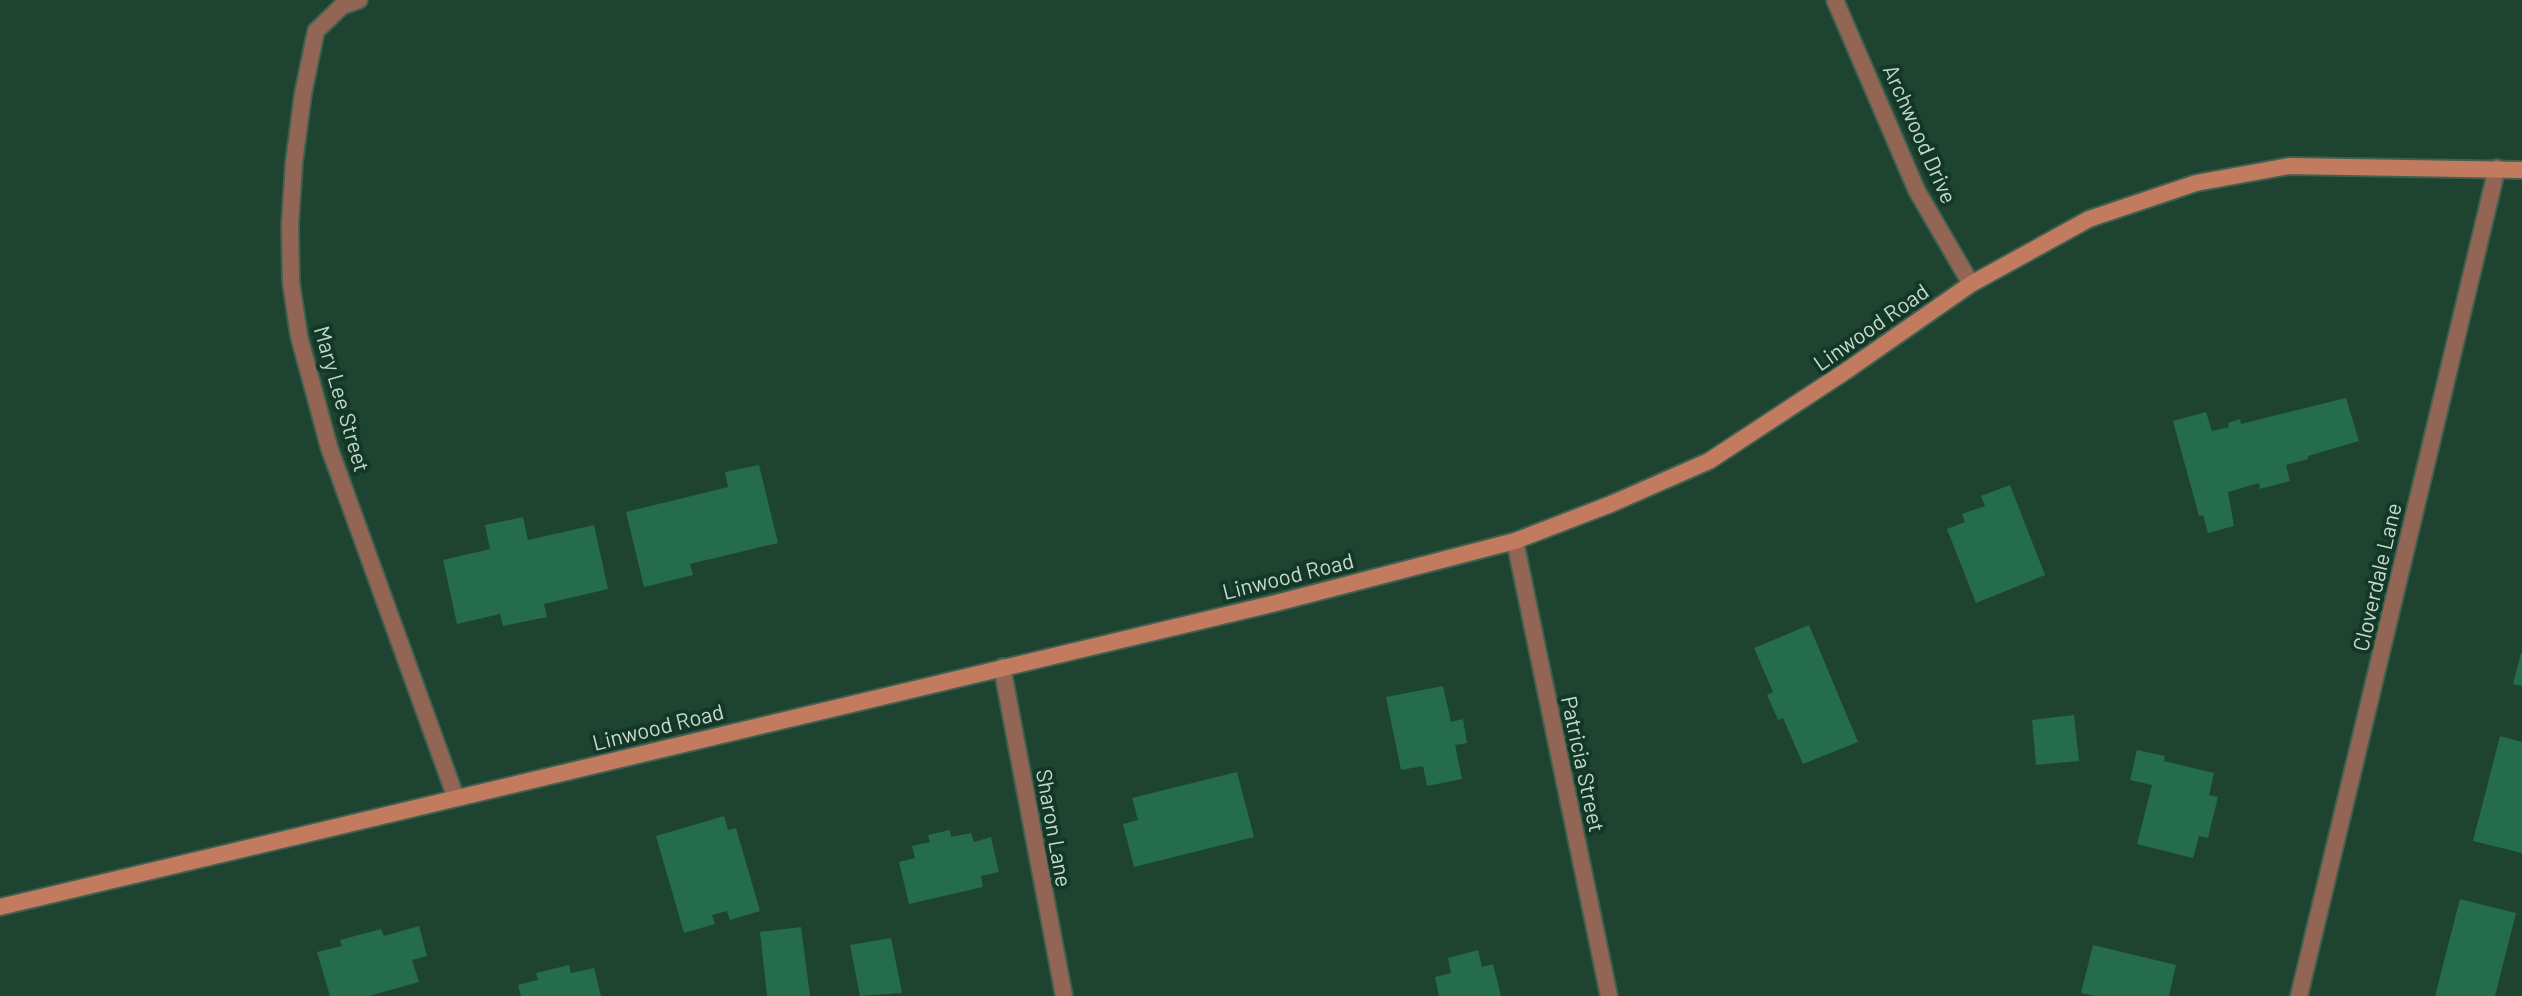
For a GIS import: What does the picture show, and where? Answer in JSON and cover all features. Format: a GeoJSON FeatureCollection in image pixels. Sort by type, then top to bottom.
{"type":"FeatureCollection","features":[{"type":"Feature","properties":{"kind":"main road","name":"Linwood Road"},"geometry":{"type":"LineString","coordinates":[[0,907],[1276,603],[1515,541],[1709,461],[1971,284],[2089,219],[2196,183],[2289,166],[2522,170]]}},
{"type":"Feature","properties":{"kind":"street","name":"Mary Lee Street"},"geometry":{"type":"LineString","coordinates":[[359,0],[342,6],[316,31],[303,94],[290,225],[291,282],[299,336],[329,447],[456,798]]}},
{"type":"Feature","properties":{"kind":"street","name":"Archwood Drive"},"geometry":{"type":"LineString","coordinates":[[1835,0],[1917,191],[1971,284]]}},
{"type":"Feature","properties":{"kind":"street","name":"Cloverdale Lane"},"geometry":{"type":"LineString","coordinates":[[2299,996],[2497,168]]}},
{"type":"Feature","properties":{"kind":"street","name":"Patricia Street"},"geometry":{"type":"LineString","coordinates":[[1515,541],[1609,996]]}},
{"type":"Feature","properties":{"kind":"street","name":"Sharon Lane"},"geometry":{"type":"LineString","coordinates":[[1002,667],[1064,996]]}},
{"type":"Feature","properties":{"kind":"building"},"geometry":{"type":"Polygon","coordinates":[[[2346,398],[2359,441],[2286,465],[2290,481],[2260,489],[2259,483],[2228,492],[2234,526],[2208,533],[2203,515],[2199,516],[2173,421],[2206,412],[2212,431],[2229,427],[2228,423],[2240,419],[2241,424],[2346,398]]]}},
{"type":"Feature","properties":{"kind":"building"},"geometry":{"type":"Polygon","coordinates":[[[759,465],[778,543],[690,564],[693,575],[644,587],[626,512],[728,487],[725,472],[759,465]]]}},
{"type":"Feature","properties":{"kind":"building"},"geometry":{"type":"Polygon","coordinates":[[[2010,485],[2045,575],[1976,603],[1947,529],[1965,522],[1962,514],[1985,506],[1981,496],[2010,485]]]}},
{"type":"Feature","properties":{"kind":"building"},"geometry":{"type":"Polygon","coordinates":[[[523,517],[528,540],[594,525],[608,589],[544,604],[547,617],[503,626],[500,614],[457,624],[443,560],[490,549],[485,525],[523,517]]]}},
{"type":"Feature","properties":{"kind":"building"},"geometry":{"type":"Polygon","coordinates":[[[1809,625],[1858,742],[1803,764],[1783,718],[1778,720],[1767,695],[1773,692],[1754,648],[1809,625]]]}},
{"type":"Feature","properties":{"kind":"building"},"geometry":{"type":"Polygon","coordinates":[[[2522,653],[2522,686],[2513,684],[2522,653]]]}},
{"type":"Feature","properties":{"kind":"building"},"geometry":{"type":"Polygon","coordinates":[[[1443,686],[1451,722],[1463,719],[1467,743],[1455,745],[1462,779],[1427,786],[1423,766],[1401,770],[1386,697],[1443,686]]]}},
{"type":"Feature","properties":{"kind":"building"},"geometry":{"type":"Polygon","coordinates":[[[2074,715],[2079,761],[2036,765],[2032,720],[2074,715]]]}},
{"type":"Feature","properties":{"kind":"building"},"geometry":{"type":"Polygon","coordinates":[[[2500,736],[2522,742],[2522,853],[2473,841],[2500,736]]]}},
{"type":"Feature","properties":{"kind":"building"},"geometry":{"type":"Polygon","coordinates":[[[2137,750],[2165,756],[2164,761],[2214,773],[2209,795],[2218,797],[2208,838],[2199,836],[2193,858],[2137,844],[2152,785],[2130,780],[2137,750]]]}},
{"type":"Feature","properties":{"kind":"building"},"geometry":{"type":"Polygon","coordinates":[[[1237,772],[1254,837],[1134,867],[1123,824],[1138,820],[1132,798],[1237,772]]]}},
{"type":"Feature","properties":{"kind":"building"},"geometry":{"type":"Polygon","coordinates":[[[724,816],[728,830],[736,828],[760,911],[730,920],[727,911],[712,915],[715,924],[684,933],[656,836],[724,816]]]}},
{"type":"Feature","properties":{"kind":"building"},"geometry":{"type":"Polygon","coordinates":[[[950,830],[951,837],[971,833],[974,842],[991,837],[999,872],[981,876],[983,887],[909,904],[899,862],[915,858],[912,846],[930,842],[928,835],[950,830]]]}},
{"type":"Feature","properties":{"kind":"building"},"geometry":{"type":"Polygon","coordinates":[[[2460,899],[2516,913],[2495,996],[2435,996],[2460,899]]]}},
{"type":"Feature","properties":{"kind":"building"},"geometry":{"type":"Polygon","coordinates":[[[419,926],[427,956],[412,960],[419,982],[369,996],[330,996],[317,952],[342,946],[340,940],[381,929],[384,936],[419,926]]]}},
{"type":"Feature","properties":{"kind":"building"},"geometry":{"type":"Polygon","coordinates":[[[801,927],[810,996],[767,996],[760,932],[801,927]]]}},
{"type":"Feature","properties":{"kind":"building"},"geometry":{"type":"Polygon","coordinates":[[[891,938],[902,993],[860,996],[850,945],[891,938]]]}},
{"type":"Feature","properties":{"kind":"building"},"geometry":{"type":"Polygon","coordinates":[[[2093,945],[2176,965],[2169,996],[2095,996],[2081,993],[2093,945]]]}},
{"type":"Feature","properties":{"kind":"building"},"geometry":{"type":"Polygon","coordinates":[[[1478,950],[1482,967],[1493,964],[1501,996],[1439,996],[1435,977],[1451,973],[1448,958],[1478,950]]]}},
{"type":"Feature","properties":{"kind":"building"},"geometry":{"type":"Polygon","coordinates":[[[569,965],[571,973],[594,968],[601,996],[521,996],[518,985],[538,980],[536,973],[569,965]]]}}]}
